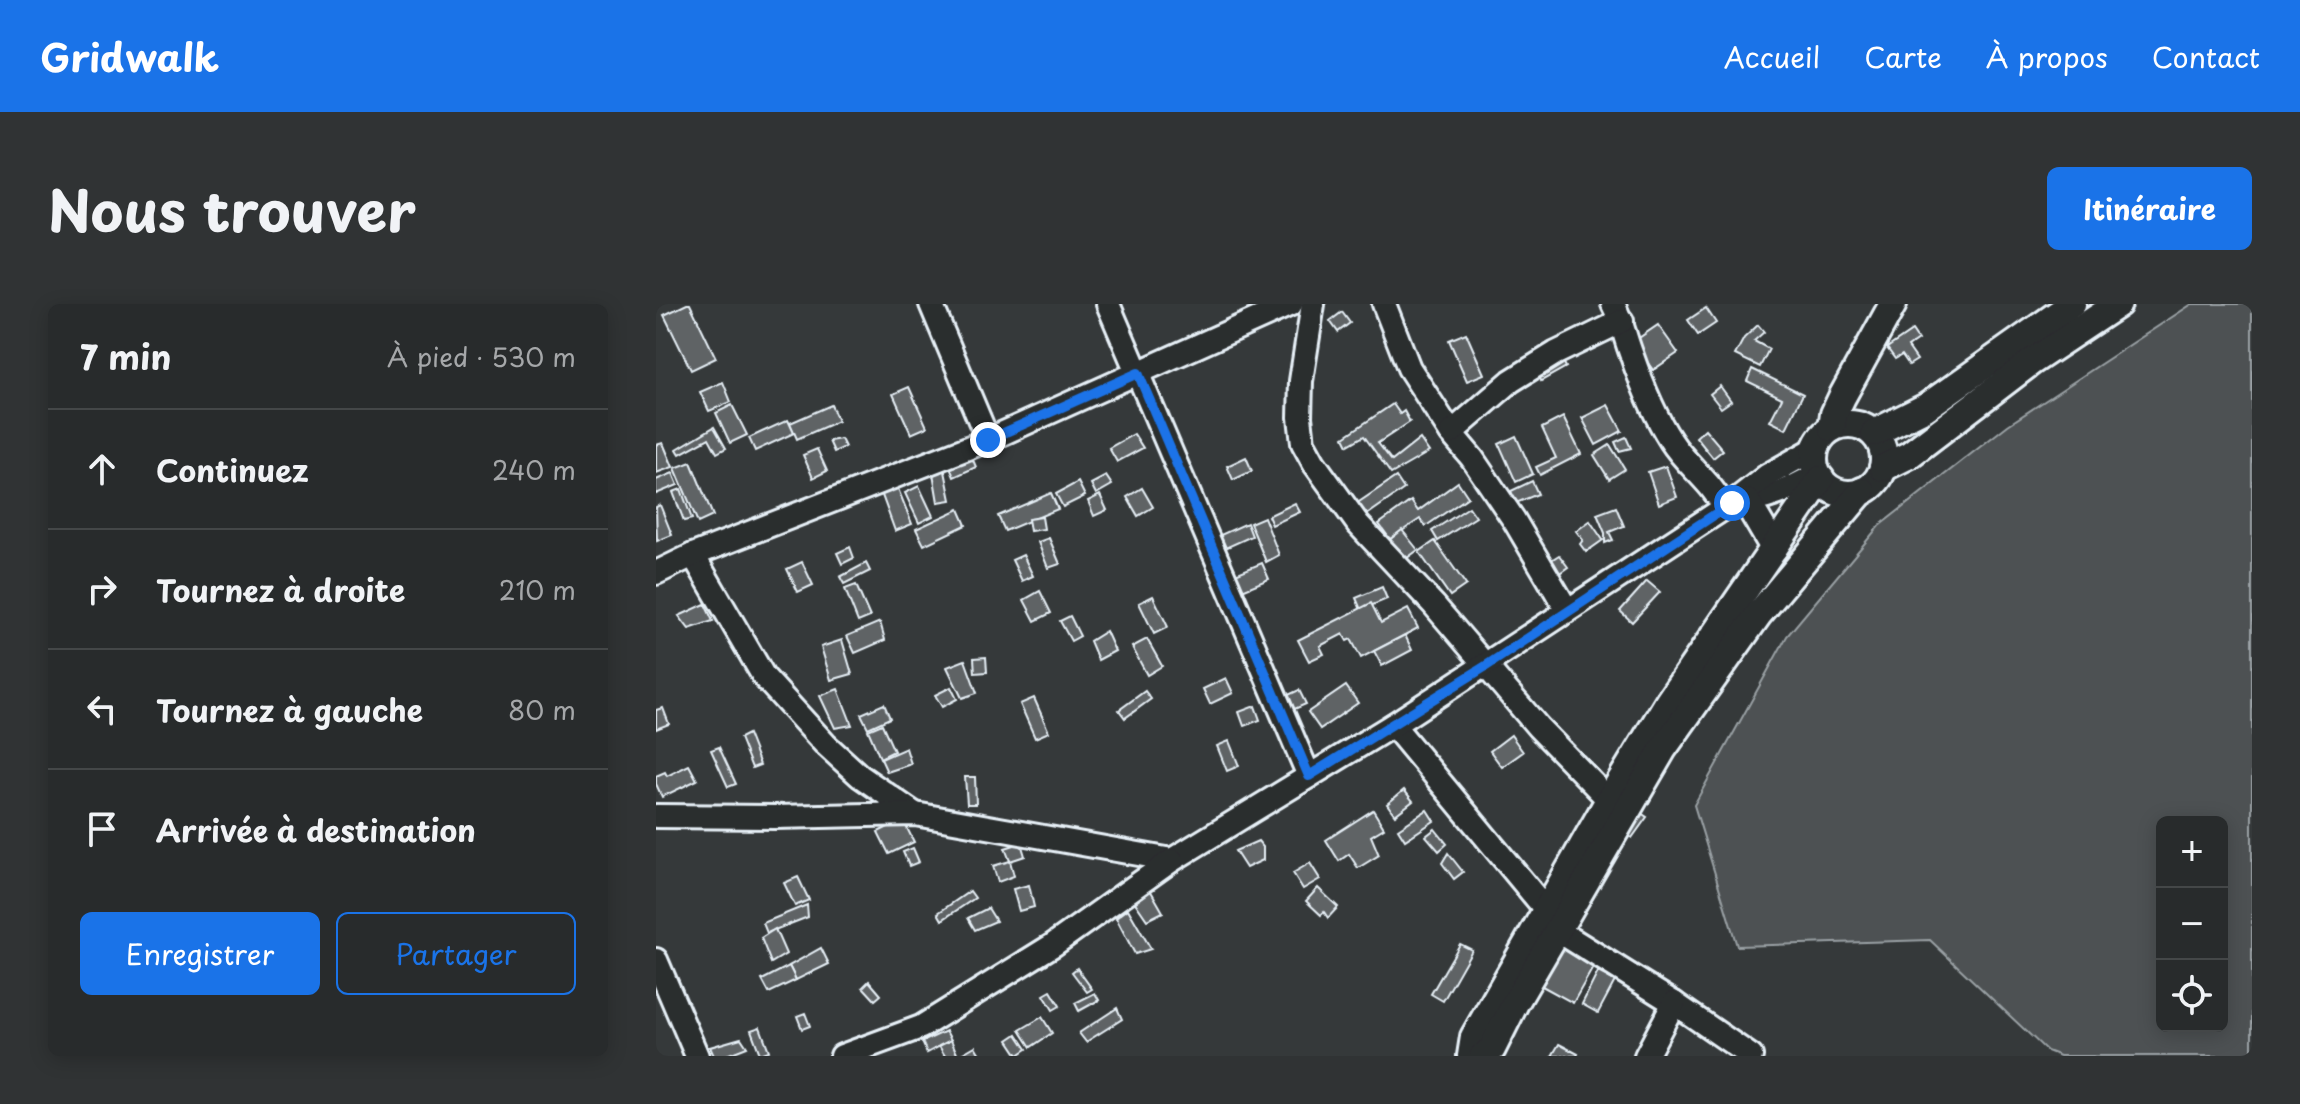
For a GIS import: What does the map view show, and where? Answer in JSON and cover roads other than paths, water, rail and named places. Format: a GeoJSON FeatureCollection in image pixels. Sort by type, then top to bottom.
{"type":"FeatureCollection","features":[{"type":"Feature","properties":{"kind":"main road"},"geometry":{"type":"LineString","coordinates":[[1862,491],[1847,494],[1832,489],[1819,477],[1814,461],[1838,405],[1893,304]]}},
{"type":"Feature","properties":{"kind":"main road"},"geometry":{"type":"LineString","coordinates":[[1824,438],[1844,424],[1856,424],[1871,431],[1926,407],[2072,304]]}},
{"type":"Feature","properties":{"kind":"main road"},"geometry":{"type":"LineString","coordinates":[[1883,468],[1909,455],[2031,362],[2118,304]]}},
{"type":"Feature","properties":{"kind":"main road"},"geometry":{"type":"LineString","coordinates":[[1471,1056],[1474,1037],[1699,696],[1758,615],[1862,491],[1875,482],[1883,468],[1883,449],[1871,431],[1856,375]]}},
{"type":"Feature","properties":{"kind":"main road"},"geometry":{"type":"LineString","coordinates":[[1483,1056],[1492,1049],[1609,800],[1669,701],[1819,477]]}},
{"type":"Feature","properties":{"kind":"main road"},"geometry":{"type":"LineString","coordinates":[[1735,504],[1774,548]]}},
{"type":"Feature","properties":{"kind":"street"},"geometry":{"type":"LineString","coordinates":[[931,304],[988,440]]}},
{"type":"Feature","properties":{"kind":"street"},"geometry":{"type":"LineString","coordinates":[[1108,304],[1309,776]]}},
{"type":"Feature","properties":{"kind":"street"},"geometry":{"type":"LineString","coordinates":[[657,570],[988,440],[1291,304]]}},
{"type":"Feature","properties":{"kind":"street"},"geometry":{"type":"LineString","coordinates":[[1313,304],[1301,381],[1303,443],[1358,524],[1434,605],[1538,727],[1609,800]]}},
{"type":"Feature","properties":{"kind":"street"},"geometry":{"type":"LineString","coordinates":[[1384,304],[1409,368],[1514,520],[1567,610]]}},
{"type":"Feature","properties":{"kind":"street"},"geometry":{"type":"LineString","coordinates":[[1451,433],[1511,381],[1618,312],[1636,367],[1671,441],[1684,459],[1715,489],[1735,504],[1781,495],[1819,477]]}},
{"type":"Feature","properties":{"kind":"street"},"geometry":{"type":"LineString","coordinates":[[842,1056],[921,1027],[1053,945],[1172,860],[1393,725],[1735,504],[1768,475],[1824,438]]}},
{"type":"Feature","properties":{"kind":"street"},"geometry":{"type":"LineString","coordinates":[[693,555],[764,677],[825,744],[860,776],[915,814]]}},
{"type":"Feature","properties":{"kind":"street"},"geometry":{"type":"LineString","coordinates":[[1393,725],[1552,920],[1751,1056]]}},
{"type":"Feature","properties":{"kind":"street"},"geometry":{"type":"LineString","coordinates":[[656,816],[915,814],[1172,860]]}},
{"type":"Feature","properties":{"kind":"street"},"geometry":{"type":"LineString","coordinates":[[656,960],[697,1056]]}},
{"type":"Feature","properties":{"kind":"street"},"geometry":{"type":"LineString","coordinates":[[1646,1056],[1674,1003]]}}]}
